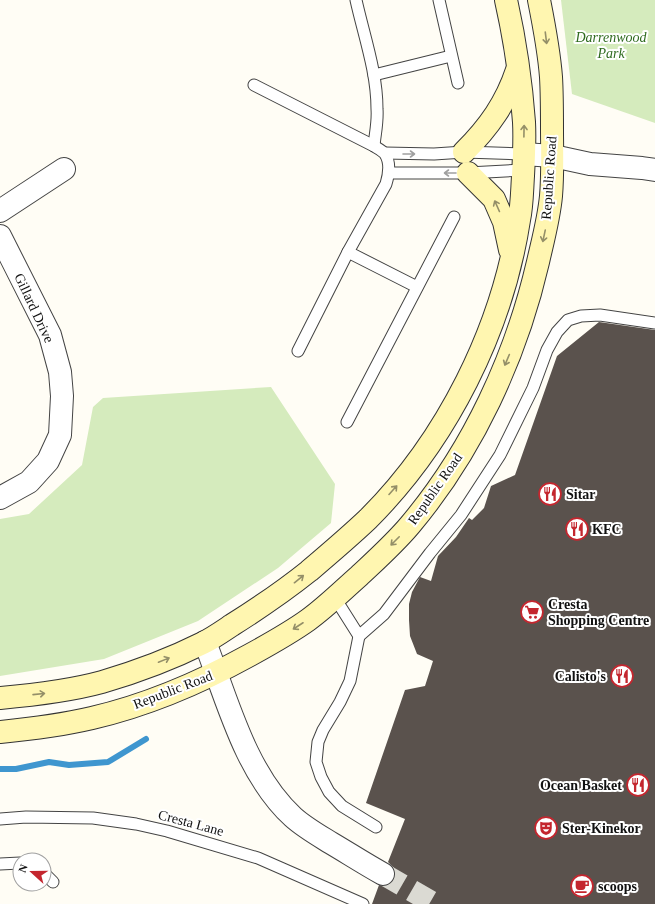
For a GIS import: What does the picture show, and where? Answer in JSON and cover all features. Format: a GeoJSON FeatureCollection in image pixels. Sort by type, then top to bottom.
{"type":"FeatureCollection","features":[{"type":"Feature","properties":{"kind":"main road","name":"Republic Road"},"geometry":{"type":"LineString","coordinates":[[0,698],[57,692],[101,682],[139,670],[205,642],[286,590],[338,546],[369,517],[404,478],[427,448],[451,410],[474,366],[496,312],[512,257],[520,220],[524,124],[518,67],[506,0]]}},
{"type":"Feature","properties":{"kind":"main road","name":"Republic Road"},"geometry":{"type":"LineString","coordinates":[[0,732],[92,718],[170,693],[217,673],[273,642],[308,620],[335,598],[408,527],[432,497],[457,460],[476,426],[498,382],[518,335],[532,287],[545,230],[551,197],[551,78],[546,32],[539,0]]}},
{"type":"Feature","properties":{"kind":"main road"},"geometry":{"type":"LineString","coordinates":[[464,152],[482,133],[500,109],[518,67]]}},
{"type":"Feature","properties":{"kind":"main road"},"geometry":{"type":"LineString","coordinates":[[468,173],[494,199],[504,222],[512,257]]}},
{"type":"Feature","properties":{"kind":"street"},"geometry":{"type":"LineString","coordinates":[[523,162],[590,164],[655,170]]}},
{"type":"Feature","properties":{"kind":"street"},"geometry":{"type":"LineString","coordinates":[[0,211],[64,169]]}},
{"type":"Feature","properties":{"kind":"street","name":"Gillard Drive"},"geometry":{"type":"LineString","coordinates":[[0,236],[50,335],[60,372],[62,396],[60,435],[48,462],[29,482],[0,498]]}},
{"type":"Feature","properties":{"kind":"street"},"geometry":{"type":"LineString","coordinates":[[205,642],[240,736],[272,794],[293,817],[307,828],[383,874]]}},
{"type":"Feature","properties":{"kind":"lane"},"geometry":{"type":"LineString","coordinates":[[356,0],[374,75],[378,107],[374,146]]}},
{"type":"Feature","properties":{"kind":"lane"},"geometry":{"type":"LineString","coordinates":[[439,0],[458,83]]}},
{"type":"Feature","properties":{"kind":"lane"},"geometry":{"type":"LineString","coordinates":[[374,75],[451,56]]}},
{"type":"Feature","properties":{"kind":"lane"},"geometry":{"type":"LineString","coordinates":[[254,85],[374,146],[385,154],[390,174],[386,184],[348,252],[298,351]]}},
{"type":"Feature","properties":{"kind":"lane"},"geometry":{"type":"LineString","coordinates":[[385,154],[434,154],[464,152],[523,162]]}},
{"type":"Feature","properties":{"kind":"lane"},"geometry":{"type":"LineString","coordinates":[[464,152],[468,173]]}},
{"type":"Feature","properties":{"kind":"lane"},"geometry":{"type":"LineString","coordinates":[[390,174],[468,173],[523,162]]}},
{"type":"Feature","properties":{"kind":"lane"},"geometry":{"type":"LineString","coordinates":[[347,422],[454,217]]}},
{"type":"Feature","properties":{"kind":"lane"},"geometry":{"type":"LineString","coordinates":[[348,252],[418,287]]}},
{"type":"Feature","properties":{"kind":"lane"},"geometry":{"type":"LineString","coordinates":[[376,827],[342,806],[329,792],[321,777],[316,762],[318,742],[323,730],[340,702],[350,681],[359,636],[384,614],[430,552],[461,515],[500,455],[533,388],[547,350],[557,332],[568,320],[581,316],[600,315],[655,323]]}},
{"type":"Feature","properties":{"kind":"lane"},"geometry":{"type":"LineString","coordinates":[[335,598],[359,636]]}},
{"type":"Feature","properties":{"kind":"lane","name":"Cresta Lane"},"geometry":{"type":"LineString","coordinates":[[0,819],[26,817],[94,818],[136,824],[167,831],[258,858],[363,904]]}},
{"type":"Feature","properties":{"kind":"lane"},"geometry":{"type":"LineString","coordinates":[[0,864],[12,863]]}},
{"type":"Feature","properties":{"kind":"green space","name":"Darrenwood Park"},"geometry":{"type":"Polygon","coordinates":[[[561,0],[655,0],[655,123],[572,94],[561,0]]]}},
{"type":"Feature","properties":{"kind":"green space"},"geometry":{"type":"Polygon","coordinates":[[[271,387],[335,484],[331,523],[278,568],[198,621],[104,659],[0,676],[0,519],[29,514],[82,465],[93,407],[103,398],[271,387]]]}},
{"type":"Feature","properties":{"kind":"building","name":"Cresta Shopping Centre"},"geometry":{"type":"Polygon","coordinates":[[[599,322],[655,330],[655,904],[372,904],[379,885],[389,885],[394,880],[394,868],[388,862],[405,819],[366,803],[405,690],[425,686],[433,661],[417,654],[410,636],[409,604],[412,592],[420,577],[431,581],[438,556],[456,537],[469,518],[472,520],[484,508],[491,486],[515,475],[557,356],[599,322]]]}},
{"type":"Feature","properties":{"kind":"waterway"},"geometry":{"type":"LineString","coordinates":[[0,769],[16,769],[49,762],[69,765],[108,762],[146,739]]}},
{"type":"Feature","properties":{"kind":"tunnel"},"geometry":{"type":"LineString","coordinates":[[383,874],[435,904]]}},
{"type":"Feature","properties":{"kind":"place","name":"Sitar"},"geometry":{"type":"Point","coordinates":[550,494]}},
{"type":"Feature","properties":{"kind":"place","name":"KFC"},"geometry":{"type":"Point","coordinates":[577,529]}},
{"type":"Feature","properties":{"kind":"place","name":"Cresta Shopping Centre"},"geometry":{"type":"Point","coordinates":[532,612]}},
{"type":"Feature","properties":{"kind":"place","name":"Calisto's"},"geometry":{"type":"Point","coordinates":[622,676]}},
{"type":"Feature","properties":{"kind":"place","name":"Ocean Basket"},"geometry":{"type":"Point","coordinates":[638,785]}},
{"type":"Feature","properties":{"kind":"place","name":"Ster-Kinekor"},"geometry":{"type":"Point","coordinates":[546,828]}},
{"type":"Feature","properties":{"kind":"place","name":"scoops"},"geometry":{"type":"Point","coordinates":[582,886]}}]}
